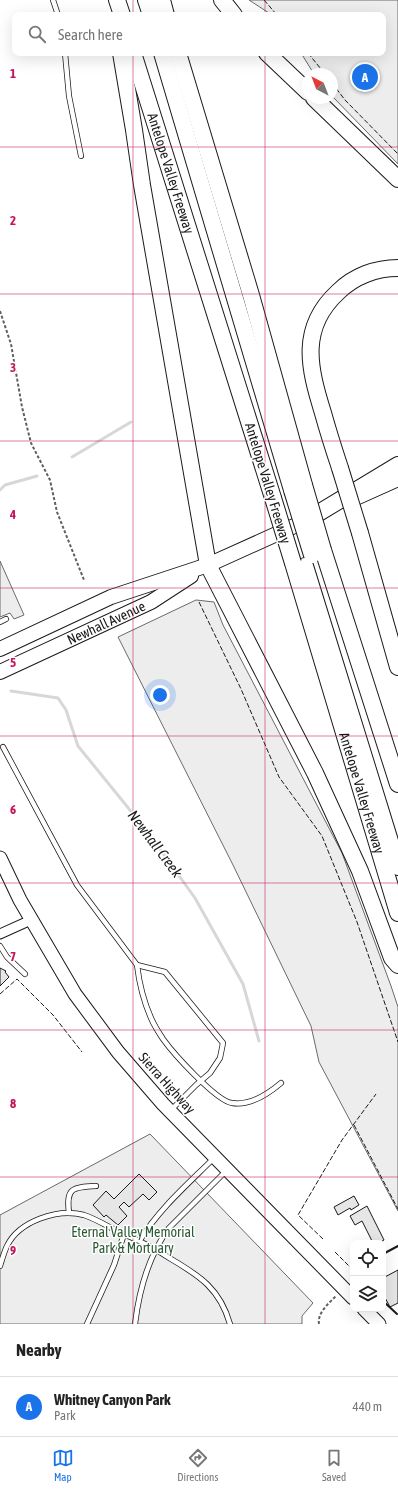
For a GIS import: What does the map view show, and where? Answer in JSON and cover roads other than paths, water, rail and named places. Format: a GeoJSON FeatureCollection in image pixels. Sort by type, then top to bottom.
{"type":"FeatureCollection","features":[{"type":"Feature","properties":{"kind":"highway"},"geometry":{"type":"LineString","coordinates":[[112,0],[114,12]]}},
{"type":"Feature","properties":{"kind":"highway"},"geometry":{"type":"LineString","coordinates":[[117,0],[121,12]]}},
{"type":"Feature","properties":{"kind":"highway"},"geometry":{"type":"LineString","coordinates":[[127,0],[130,12]]}},
{"type":"Feature","properties":{"kind":"highway"},"geometry":{"type":"LineString","coordinates":[[146,0],[150,12]]}},
{"type":"Feature","properties":{"kind":"highway"},"geometry":{"type":"LineString","coordinates":[[162,0],[165,12]]}},
{"type":"Feature","properties":{"kind":"highway"},"geometry":{"type":"LineString","coordinates":[[222,0],[232,12]]}},
{"type":"Feature","properties":{"kind":"highway"},"geometry":{"type":"LineString","coordinates":[[122,56],[142,185],[208,565],[315,772],[360,871],[382,927],[392,958],[398,965]]}},
{"type":"Feature","properties":{"kind":"highway","name":"Antelope Valley Freeway"},"geometry":{"type":"LineString","coordinates":[[134,56],[288,492],[308,557],[398,913]]}},
{"type":"Feature","properties":{"kind":"highway"},"geometry":{"type":"LineString","coordinates":[[145,56],[288,492]]}},
{"type":"Feature","properties":{"kind":"highway"},"geometry":{"type":"LineString","coordinates":[[163,56],[288,492]]}},
{"type":"Feature","properties":{"kind":"highway","name":"Antelope Valley Freeway"},"geometry":{"type":"LineString","coordinates":[[179,56],[251,295],[288,492],[308,557],[398,784]]}},
{"type":"Feature","properties":{"kind":"highway"},"geometry":{"type":"LineString","coordinates":[[270,56],[302,86]]}},
{"type":"Feature","properties":{"kind":"highway"},"geometry":{"type":"LineString","coordinates":[[320,104],[398,179]]}},
{"type":"Feature","properties":{"kind":"highway"},"geometry":{"type":"LineString","coordinates":[[398,268],[387,268],[357,278],[344,286],[333,296],[323,309],[316,323],[311,338],[310,353],[311,370],[319,401],[360,533],[398,667]]}},
{"type":"Feature","properties":{"kind":"highway"},"geometry":{"type":"LineString","coordinates":[[302,523],[398,465]]}},
{"type":"Feature","properties":{"kind":"highway"},"geometry":{"type":"LineString","coordinates":[[308,557],[398,833]]}},
{"type":"Feature","properties":{"kind":"highway"},"geometry":{"type":"LineString","coordinates":[[308,557],[398,867]]}},
{"type":"Feature","properties":{"kind":"main road","name":"Newhall Avenue"},"geometry":{"type":"LineString","coordinates":[[0,649],[111,597],[208,565],[398,479]]}},
{"type":"Feature","properties":{"kind":"main road","name":"Newhall Avenue"},"geometry":{"type":"LineString","coordinates":[[0,672],[151,602],[208,565]]}},
{"type":"Feature","properties":{"kind":"main road","name":"Sierra Highway"},"geometry":{"type":"LineString","coordinates":[[0,858],[31,920],[75,994],[118,1052],[170,1111],[349,1293]]}},
{"type":"Feature","properties":{"kind":"main road"},"geometry":{"type":"LineString","coordinates":[[367,1312],[379,1324]]}},
{"type":"Feature","properties":{"kind":"street"},"geometry":{"type":"LineString","coordinates":[[0,934],[31,920]]}},
{"type":"Feature","properties":{"kind":"lane"},"geometry":{"type":"LineString","coordinates":[[53,0],[57,12]]}},
{"type":"Feature","properties":{"kind":"lane"},"geometry":{"type":"LineString","coordinates":[[65,56],[69,96],[81,156]]}},
{"type":"Feature","properties":{"kind":"lane"},"geometry":{"type":"LineString","coordinates":[[0,622],[6,619]]}},
{"type":"Feature","properties":{"kind":"lane"},"geometry":{"type":"LineString","coordinates":[[3,748],[77,885],[137,965],[139,979],[150,1017],[163,1039],[201,1081],[217,1095],[230,1103],[247,1102],[269,1093],[281,1083]]}},
{"type":"Feature","properties":{"kind":"lane"},"geometry":{"type":"LineString","coordinates":[[0,946],[8,957],[25,974]]}},
{"type":"Feature","properties":{"kind":"lane"},"geometry":{"type":"LineString","coordinates":[[137,965],[165,972],[223,1043],[220,1058],[210,1073],[170,1111]]}},
{"type":"Feature","properties":{"kind":"lane"},"geometry":{"type":"LineString","coordinates":[[140,1240],[163,1209],[215,1157]]}},
{"type":"Feature","properties":{"kind":"lane"},"geometry":{"type":"LineString","coordinates":[[135,1324],[144,1280],[162,1237],[227,1169]]}},
{"type":"Feature","properties":{"kind":"lane"},"geometry":{"type":"LineString","coordinates":[[69,1213],[68,1196],[70,1193],[82,1186],[96,1186]]}},
{"type":"Feature","properties":{"kind":"lane"},"geometry":{"type":"LineString","coordinates":[[0,1266],[8,1245],[26,1226],[40,1218],[56,1214],[69,1213],[84,1215],[140,1240],[193,1272],[205,1282],[221,1300],[230,1324]]}},
{"type":"Feature","properties":{"kind":"lane"},"geometry":{"type":"LineString","coordinates":[[87,1324],[114,1264],[124,1234]]}},
{"type":"Feature","properties":{"kind":"waterway"},"geometry":{"type":"LineString","coordinates":[[72,457],[131,422]]}},
{"type":"Feature","properties":{"kind":"waterway"},"geometry":{"type":"LineString","coordinates":[[0,490],[5,485],[37,476]]}},
{"type":"Feature","properties":{"kind":"waterway","name":"Newhall Creek"},"geometry":{"type":"LineString","coordinates":[[11,691],[58,698],[66,710],[78,746],[147,831],[195,898],[243,984],[259,1041]]}},
{"type":"Feature","properties":{"kind":"place","name":"Whitney Canyon Park"},"geometry":{"type":"Point","coordinates":[365,77]}},
{"type":"Feature","properties":{"kind":"park label","name":"Eternal Valley Memorial Park & Mortuary"},"geometry":{"type":"Point","coordinates":[133,1240]}}]}
